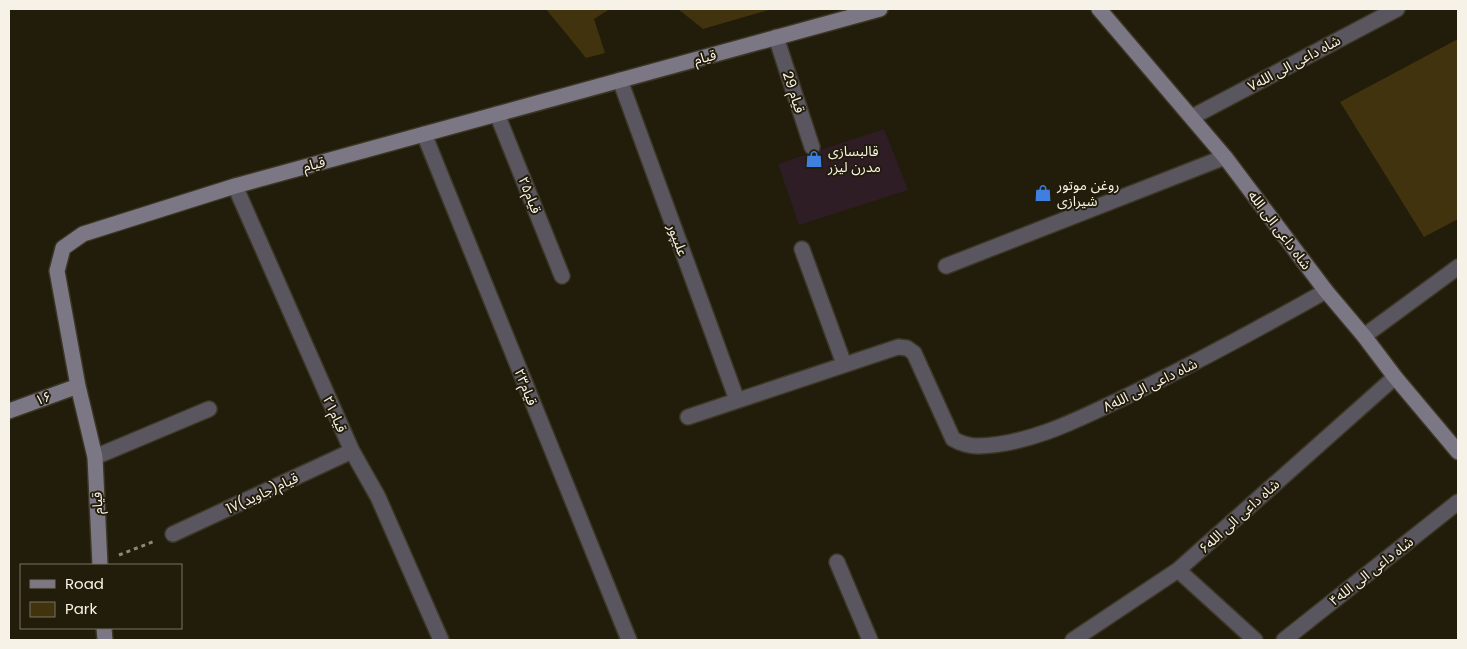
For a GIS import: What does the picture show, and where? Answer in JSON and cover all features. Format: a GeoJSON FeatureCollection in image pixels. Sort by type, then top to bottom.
{"type":"FeatureCollection","features":[{"type":"Feature","properties":{"kind":"street","name":"قیام"},"geometry":{"type":"LineString","coordinates":[[100,564],[95,457],[78,386],[58,271],[64,248],[83,234],[235,186],[880,9]]}},
{"type":"Feature","properties":{"kind":"street","name":"شاه داعی الی الله"},"geometry":{"type":"LineString","coordinates":[[1099,9],[1192,117],[1326,291],[1458,452]]}},
{"type":"Feature","properties":{"kind":"street","name":"شاه داعی الی الله۷"},"geometry":{"type":"LineString","coordinates":[[1192,117],[1397,9]]}},
{"type":"Feature","properties":{"kind":"street","name":"قیام 29"},"geometry":{"type":"LineString","coordinates":[[776,37],[812,147]]}},
{"type":"Feature","properties":{"kind":"street","name":"علیپور"},"geometry":{"type":"LineString","coordinates":[[620,80],[736,400]]}},
{"type":"Feature","properties":{"kind":"street","name":"قیام۲۵"},"geometry":{"type":"LineString","coordinates":[[497,114],[562,276]]}},
{"type":"Feature","properties":{"kind":"street","name":"قیام۲۳"},"geometry":{"type":"LineString","coordinates":[[424,134],[629,640]]}},
{"type":"Feature","properties":{"kind":"street"},"geometry":{"type":"LineString","coordinates":[[946,266],[1224,157]]}},
{"type":"Feature","properties":{"kind":"street","name":"قیام۲۱"},"geometry":{"type":"LineString","coordinates":[[235,186],[352,451],[378,497],[441,640]]}},
{"type":"Feature","properties":{"kind":"street"},"geometry":{"type":"LineString","coordinates":[[688,417],[844,364],[802,249]]}},
{"type":"Feature","properties":{"kind":"street"},"geometry":{"type":"LineString","coordinates":[[1364,336],[1458,267]]}},
{"type":"Feature","properties":{"kind":"street","name":"شاه داعی الی الله۸"},"geometry":{"type":"LineString","coordinates":[[844,364],[898,347],[907,348],[914,353],[952,439],[963,444],[977,446],[1026,438],[1068,424],[1192,365],[1326,291]]}},
{"type":"Feature","properties":{"kind":"street","name":"شاه داعی الی الله۶"},"geometry":{"type":"LineString","coordinates":[[1073,640],[1178,570],[1395,377]]}},
{"type":"Feature","properties":{"kind":"street","name":"۱۶"},"geometry":{"type":"LineString","coordinates":[[9,410],[78,386]]}},
{"type":"Feature","properties":{"kind":"street"},"geometry":{"type":"LineString","coordinates":[[95,457],[208,409]]}},
{"type":"Feature","properties":{"kind":"street","name":"قیام(جاوید)1۷"},"geometry":{"type":"LineString","coordinates":[[172,534],[352,451]]}},
{"type":"Feature","properties":{"kind":"street","name":"شاه داعی الی الله۴"},"geometry":{"type":"LineString","coordinates":[[1284,640],[1458,502]]}},
{"type":"Feature","properties":{"kind":"street"},"geometry":{"type":"LineString","coordinates":[[837,562],[870,640]]}},
{"type":"Feature","properties":{"kind":"street"},"geometry":{"type":"LineString","coordinates":[[1178,570],[1255,640]]}},
{"type":"Feature","properties":{"kind":"path"},"geometry":{"type":"LineString","coordinates":[[100,564],[172,534]]}},
{"type":"Feature","properties":{"kind":"shaded area","name":"قالبسازی مدرن لیزر"},"geometry":{"type":"Polygon","coordinates":[[[884,129],[908,190],[799,225],[778,164],[884,129]]]}},
{"type":"Feature","properties":{"kind":"green space"},"geometry":{"type":"Polygon","coordinates":[[[546,9],[610,9],[594,19],[605,53],[586,58],[546,9]]]}},
{"type":"Feature","properties":{"kind":"green space"},"geometry":{"type":"Polygon","coordinates":[[[678,9],[772,9],[703,29],[678,9]]]}},
{"type":"Feature","properties":{"kind":"green space"},"geometry":{"type":"Polygon","coordinates":[[[1458,39],[1458,219],[1424,237],[1340,102],[1458,39]]]}},
{"type":"Feature","properties":{"kind":"place","name":"قالبسازی مدرن لیزر"},"geometry":{"type":"Point","coordinates":[814,159]}},
{"type":"Feature","properties":{"kind":"place","name":"روغن موتور شیرازی"},"geometry":{"type":"Point","coordinates":[1043,193]}}]}
